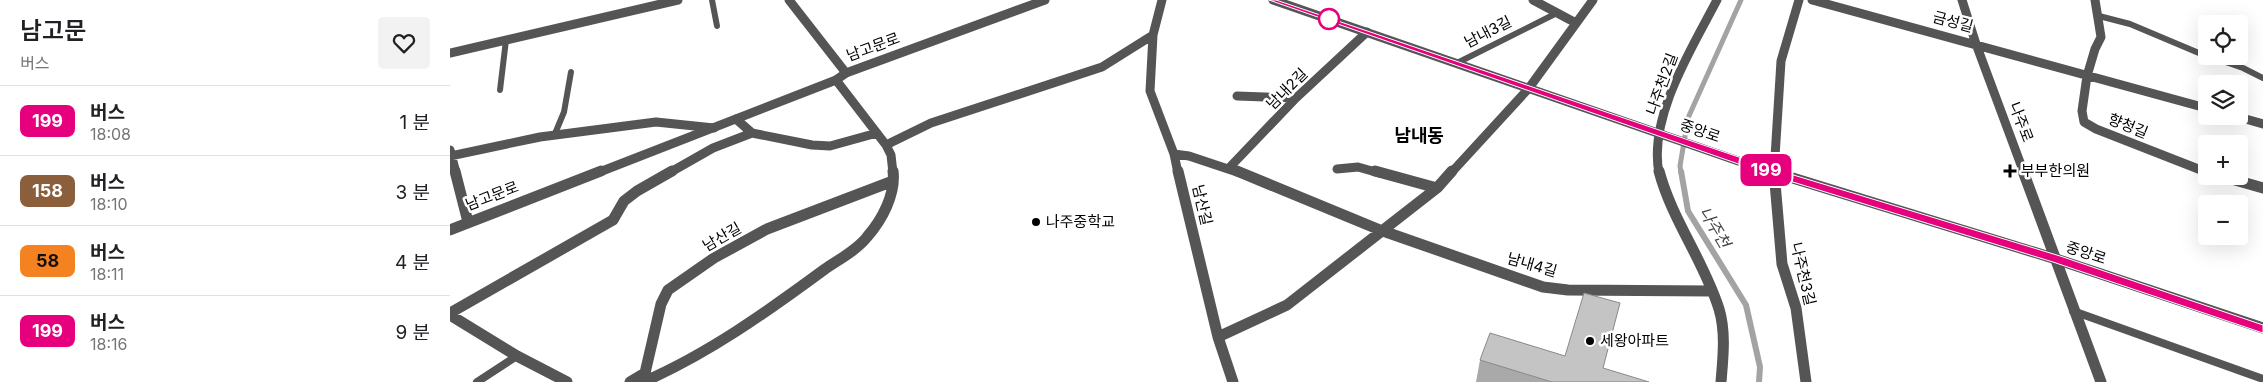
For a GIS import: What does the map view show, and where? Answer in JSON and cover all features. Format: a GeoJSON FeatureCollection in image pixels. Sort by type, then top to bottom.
{"type":"FeatureCollection","features":[{"type":"Feature","properties":{"kind":"street"},"geometry":{"type":"LineString","coordinates":[[450,53],[678,0]]}},
{"type":"Feature","properties":{"kind":"street"},"geometry":{"type":"LineString","coordinates":[[789,0],[846,73]]}},
{"type":"Feature","properties":{"kind":"street","name":"남고문로"},"geometry":{"type":"LineString","coordinates":[[450,230],[836,80],[846,73],[1045,0]]}},
{"type":"Feature","properties":{"kind":"street","name":"남산길"},"geometry":{"type":"LineString","coordinates":[[1162,0],[1153,36],[1150,91],[1174,154],[1218,337],[1233,382]]}},
{"type":"Feature","properties":{"kind":"street","name":"중앙로"},"geometry":{"type":"LineString","coordinates":[[1273,0],[1774,173],[2056,259],[2263,328]]}},
{"type":"Feature","properties":{"kind":"street"},"geometry":{"type":"LineString","coordinates":[[1533,0],[1576,23]]}},
{"type":"Feature","properties":{"kind":"street"},"geometry":{"type":"LineString","coordinates":[[1218,337],[1287,305],[1380,230],[1437,188],[1529,88],[1593,0]]}},
{"type":"Feature","properties":{"kind":"street","name":"나주천2길"},"geometry":{"type":"LineString","coordinates":[[1717,0],[1691,51],[1667,106],[1664,135],[1657,152],[1658,168],[1665,193],[1719,310],[1724,353],[1721,382]]}},
{"type":"Feature","properties":{"kind":"street"},"geometry":{"type":"LineString","coordinates":[[1774,173],[1780,61],[1799,0]]}},
{"type":"Feature","properties":{"kind":"street","name":"금성길"},"geometry":{"type":"LineString","coordinates":[[1812,0],[2198,106]]}},
{"type":"Feature","properties":{"kind":"street","name":"나주로"},"geometry":{"type":"LineString","coordinates":[[1962,0],[1976,44],[2100,382]]}},
{"type":"Feature","properties":{"kind":"street"},"geometry":{"type":"LineString","coordinates":[[2087,76],[2095,49],[2102,37],[2095,0]]}},
{"type":"Feature","properties":{"kind":"street","name":"남내2길"},"geometry":{"type":"LineString","coordinates":[[1229,168],[1296,98],[1367,32]]}},
{"type":"Feature","properties":{"kind":"street"},"geometry":{"type":"LineString","coordinates":[[886,145],[932,123],[1102,67],[1123,56],[1144,39],[1153,36]]}},
{"type":"Feature","properties":{"kind":"street","name":"향청길"},"geometry":{"type":"LineString","coordinates":[[2087,76],[2082,111],[2084,122],[2104,133],[2198,169]]}},
{"type":"Feature","properties":{"kind":"street"},"geometry":{"type":"LineString","coordinates":[[643,382],[680,366],[718,342],[809,281],[867,238],[891,199],[894,181],[891,155],[886,145],[836,80]]}},
{"type":"Feature","properties":{"kind":"street"},"geometry":{"type":"LineString","coordinates":[[1237,96],[1296,98]]}},
{"type":"Feature","properties":{"kind":"street"},"geometry":{"type":"LineString","coordinates":[[736,119],[752,133],[812,145],[830,146],[876,133]]}},
{"type":"Feature","properties":{"kind":"street"},"geometry":{"type":"LineString","coordinates":[[2248,120],[2263,124]]}},
{"type":"Feature","properties":{"kind":"street","name":"남고문로"},"geometry":{"type":"LineString","coordinates":[[450,154],[554,136],[656,122],[714,128]]}},
{"type":"Feature","properties":{"kind":"street"},"geometry":{"type":"LineString","coordinates":[[567,382],[517,356],[450,314],[613,220],[624,201],[637,191],[713,148],[752,133]]}},
{"type":"Feature","properties":{"kind":"street"},"geometry":{"type":"LineString","coordinates":[[450,154],[468,222]]}},
{"type":"Feature","properties":{"kind":"street","name":"남내4길"},"geometry":{"type":"LineString","coordinates":[[1174,154],[1189,156],[1229,168],[1380,230],[1543,287],[1576,290],[1711,291]]}},
{"type":"Feature","properties":{"kind":"street"},"geometry":{"type":"LineString","coordinates":[[1337,169],[1358,167],[1437,188]]}},
{"type":"Feature","properties":{"kind":"street","name":"나주천3길"},"geometry":{"type":"LineString","coordinates":[[1774,173],[1782,264],[1796,308],[1806,382]]}},
{"type":"Feature","properties":{"kind":"street","name":"남산길"},"geometry":{"type":"LineString","coordinates":[[630,382],[645,373],[661,304],[668,290],[714,258],[767,228],[894,181]]}},
{"type":"Feature","properties":{"kind":"street"},"geometry":{"type":"LineString","coordinates":[[2248,184],[2263,188]]}},
{"type":"Feature","properties":{"kind":"lane"},"geometry":{"type":"LineString","coordinates":[[712,0],[717,26]]}},
{"type":"Feature","properties":{"kind":"lane","name":"남내3길"},"geometry":{"type":"LineString","coordinates":[[1457,63],[1557,13]]}},
{"type":"Feature","properties":{"kind":"lane"},"geometry":{"type":"LineString","coordinates":[[2099,16],[2130,24],[2198,52]]}},
{"type":"Feature","properties":{"kind":"lane"},"geometry":{"type":"LineString","coordinates":[[500,90],[506,40]]}},
{"type":"Feature","properties":{"kind":"lane"},"geometry":{"type":"LineString","coordinates":[[2234,65],[2263,78]]}},
{"type":"Feature","properties":{"kind":"lane"},"geometry":{"type":"LineString","coordinates":[[554,136],[564,112],[571,72]]}},
{"type":"Feature","properties":{"kind":"lane"},"geometry":{"type":"LineString","coordinates":[[2073,311],[2263,379]]}},
{"type":"Feature","properties":{"kind":"lane"},"geometry":{"type":"LineString","coordinates":[[477,382],[517,356]]}},
{"type":"Feature","properties":{"kind":"building"},"geometry":{"type":"Polygon","coordinates":[[[1584,293],[1620,303],[1603,368],[1649,382],[1552,382],[1480,360],[1490,333],[1565,356],[1584,293]]]}},
{"type":"Feature","properties":{"kind":"waterway","name":"나주천"},"geometry":{"type":"LineString","coordinates":[[1681,173],[1680,166],[1688,118],[1741,0]]}},
{"type":"Feature","properties":{"kind":"waterway","name":"나주천"},"geometry":{"type":"LineString","coordinates":[[1681,171],[1688,211],[1746,305],[1760,367],[1759,382]]}},
{"type":"Feature","properties":{"kind":"bus line","name":"199"},"geometry":{"type":"LineString","coordinates":[[1273,0],[1774,173],[2056,259],[2263,328]]}},
{"type":"Feature","properties":{"kind":"place","name":"부부한의원"},"geometry":{"type":"Point","coordinates":[2010,171]}},
{"type":"Feature","properties":{"kind":"place","name":"나주중학교"},"geometry":{"type":"Point","coordinates":[1036,222]}},
{"type":"Feature","properties":{"kind":"place","name":"세왕아파트"},"geometry":{"type":"Point","coordinates":[1590,341]}},
{"type":"Feature","properties":{"kind":"district","name":"남내동"},"geometry":{"type":"Point","coordinates":[1419,136]}}]}
